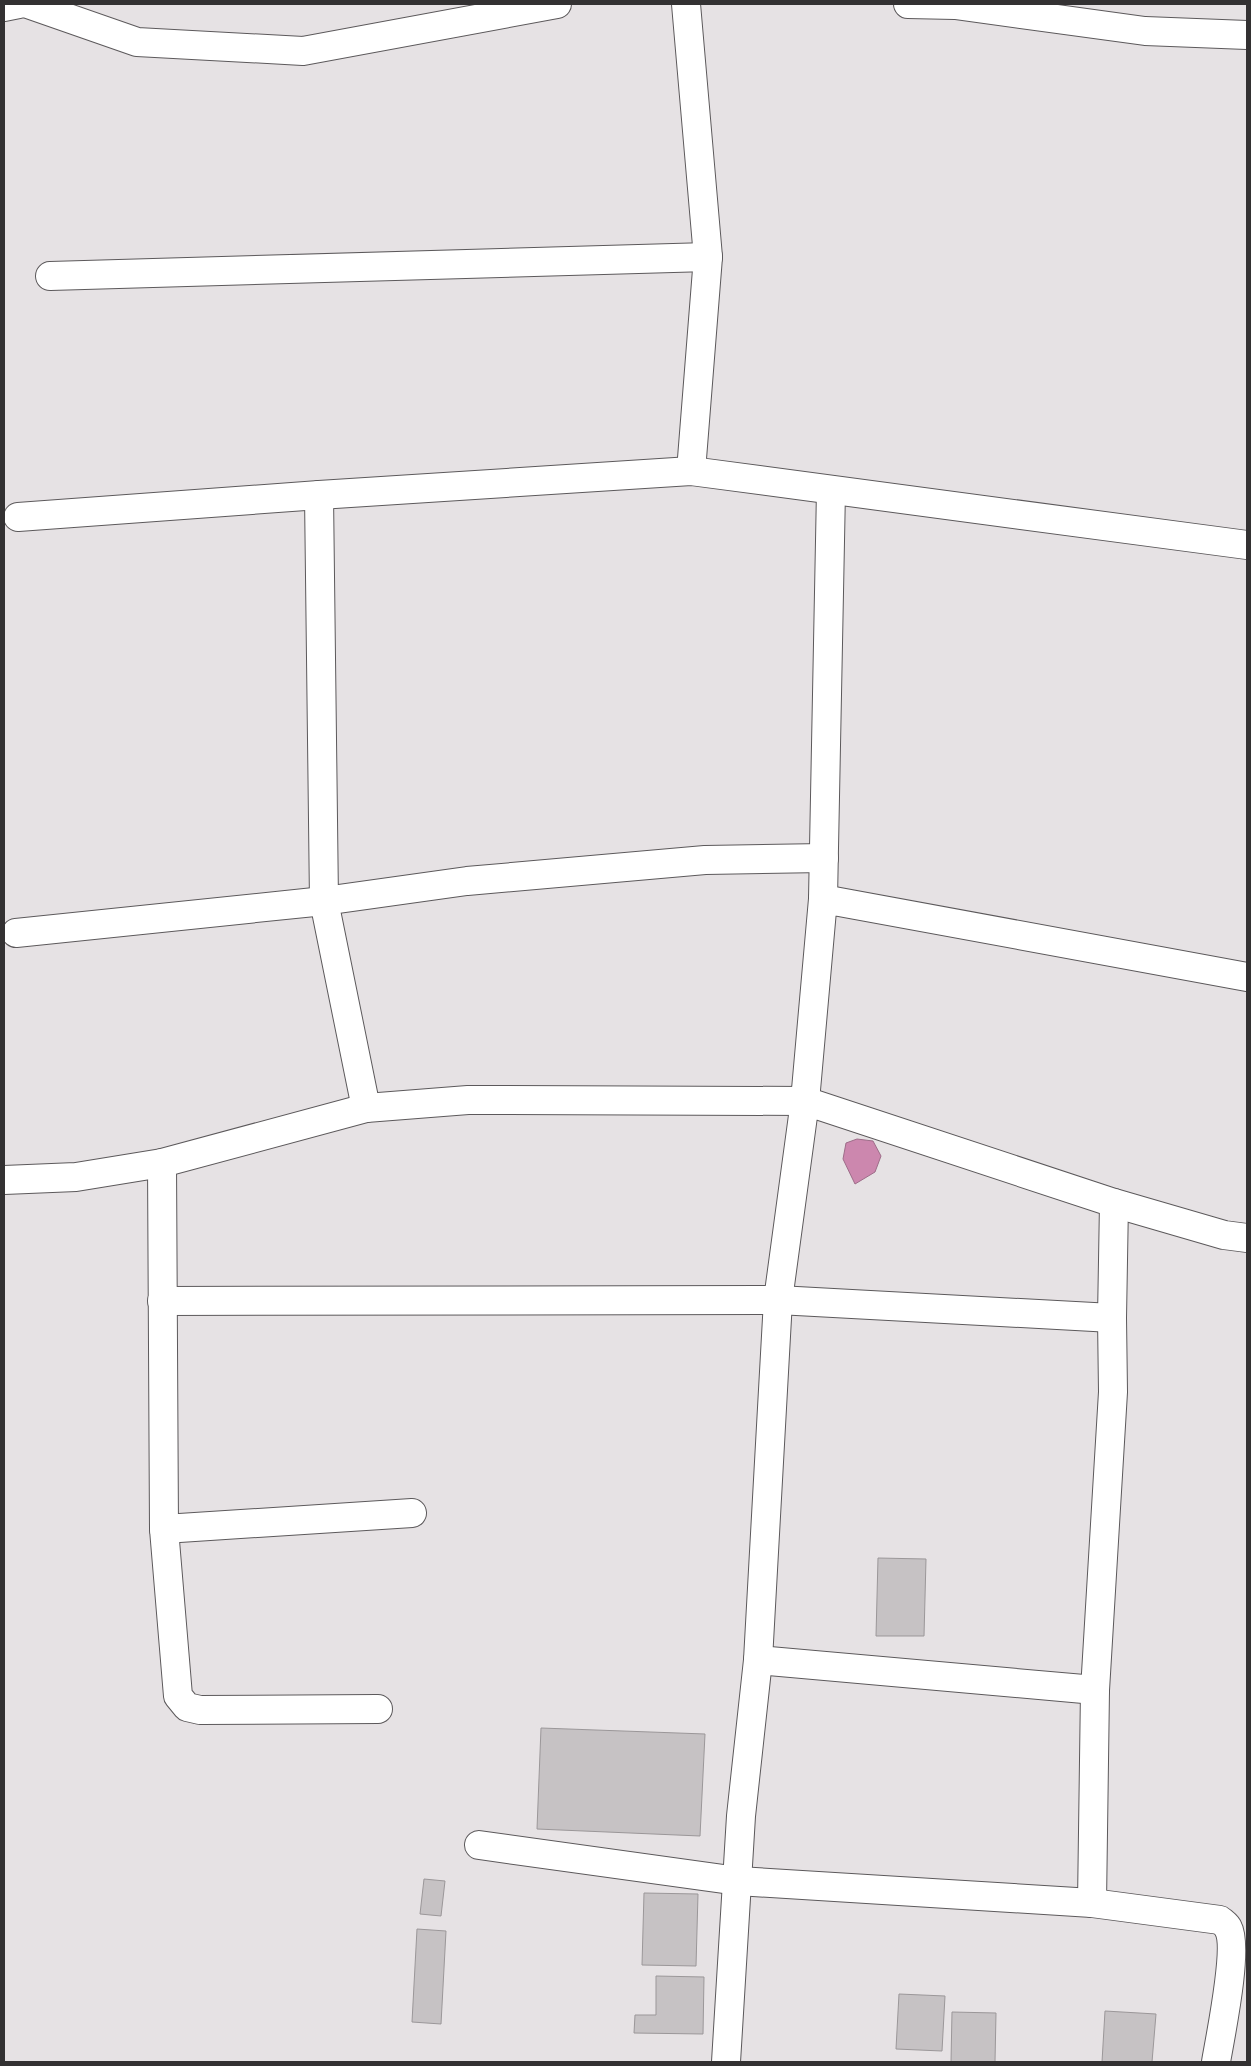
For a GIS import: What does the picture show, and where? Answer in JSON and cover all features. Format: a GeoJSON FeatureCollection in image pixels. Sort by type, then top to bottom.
{"type":"FeatureCollection","features":[{"type":"Feature","properties":{"kind":"street"},"geometry":{"type":"LineString","coordinates":[[4,7],[19,4]]}},
{"type":"Feature","properties":{"kind":"street"},"geometry":{"type":"LineString","coordinates":[[28,4],[137,42],[303,51],[557,4]]}},
{"type":"Feature","properties":{"kind":"street"},"geometry":{"type":"LineString","coordinates":[[686,4],[708,257],[691,471]]}},
{"type":"Feature","properties":{"kind":"street"},"geometry":{"type":"LineString","coordinates":[[908,4],[955,5],[1145,31],[1247,35]]}},
{"type":"Feature","properties":{"kind":"street"},"geometry":{"type":"LineString","coordinates":[[50,276],[708,257]]}},
{"type":"Feature","properties":{"kind":"street"},"geometry":{"type":"LineString","coordinates":[[18,517],[319,494],[691,471],[1247,545]]}},
{"type":"Feature","properties":{"kind":"street"},"geometry":{"type":"LineString","coordinates":[[726,2062],[741,1816],[758,1660],[778,1300],[805,1101],[823,899],[831,490]]}},
{"type":"Feature","properties":{"kind":"street"},"geometry":{"type":"LineString","coordinates":[[319,494],[324,902],[366,1108]]}},
{"type":"Feature","properties":{"kind":"street"},"geometry":{"type":"LineString","coordinates":[[16,933],[324,902],[467,881],[705,860],[824,858]]}},
{"type":"Feature","properties":{"kind":"street"},"geometry":{"type":"LineString","coordinates":[[823,899],[1247,977]]}},
{"type":"Feature","properties":{"kind":"street"},"geometry":{"type":"LineString","coordinates":[[4,1180],[76,1177],[162,1163],[366,1108],[468,1100],[805,1101],[1114,1203],[1224,1235],[1247,1238]]}},
{"type":"Feature","properties":{"kind":"street"},"geometry":{"type":"LineString","coordinates":[[162,1163],[164,1528],[178,1696],[188,1707],[200,1710],[378,1709]]}},
{"type":"Feature","properties":{"kind":"street"},"geometry":{"type":"LineString","coordinates":[[1092,1903],[1095,1690],[1113,1392],[1114,1203]]}},
{"type":"Feature","properties":{"kind":"street"},"geometry":{"type":"LineString","coordinates":[[162,1301],[778,1300],[1112,1318]]}},
{"type":"Feature","properties":{"kind":"street"},"geometry":{"type":"LineString","coordinates":[[164,1528],[412,1512]]}},
{"type":"Feature","properties":{"kind":"street"},"geometry":{"type":"LineString","coordinates":[[758,1660],[1095,1690]]}},
{"type":"Feature","properties":{"kind":"street"},"geometry":{"type":"LineString","coordinates":[[479,1845],[738,1881],[1092,1903],[1220,1920],[1228,1928],[1232,1946],[1228,1986],[1216,2062]]}},
{"type":"Feature","properties":{"kind":"shaded area"},"geometry":{"type":"Polygon","coordinates":[[[857,1139],[873,1141],[881,1156],[875,1172],[855,1184],[843,1159],[846,1143],[857,1139]]]}},
{"type":"Feature","properties":{"kind":"building"},"geometry":{"type":"Polygon","coordinates":[[[878,1558],[926,1559],[924,1636],[876,1636],[878,1558]]]}},
{"type":"Feature","properties":{"kind":"building"},"geometry":{"type":"Polygon","coordinates":[[[541,1728],[705,1734],[700,1836],[537,1829],[541,1728]]]}},
{"type":"Feature","properties":{"kind":"building"},"geometry":{"type":"Polygon","coordinates":[[[424,1879],[445,1881],[441,1916],[420,1914],[424,1879]]]}},
{"type":"Feature","properties":{"kind":"building"},"geometry":{"type":"Polygon","coordinates":[[[644,1893],[698,1894],[696,1966],[642,1965],[644,1893]]]}},
{"type":"Feature","properties":{"kind":"building"},"geometry":{"type":"Polygon","coordinates":[[[417,1929],[446,1931],[441,2024],[412,2022],[417,1929]]]}},
{"type":"Feature","properties":{"kind":"building"},"geometry":{"type":"Polygon","coordinates":[[[656,1976],[704,1977],[703,2034],[634,2033],[635,2015],[656,2015],[656,1976]]]}},
{"type":"Feature","properties":{"kind":"building"},"geometry":{"type":"Polygon","coordinates":[[[899,1994],[945,1996],[942,2051],[896,2049],[899,1994]]]}},
{"type":"Feature","properties":{"kind":"building"},"geometry":{"type":"Polygon","coordinates":[[[1105,2011],[1156,2014],[1152,2062],[1102,2062],[1105,2011]]]}},
{"type":"Feature","properties":{"kind":"building"},"geometry":{"type":"Polygon","coordinates":[[[952,2012],[996,2013],[995,2062],[951,2062],[952,2012]]]}}]}
